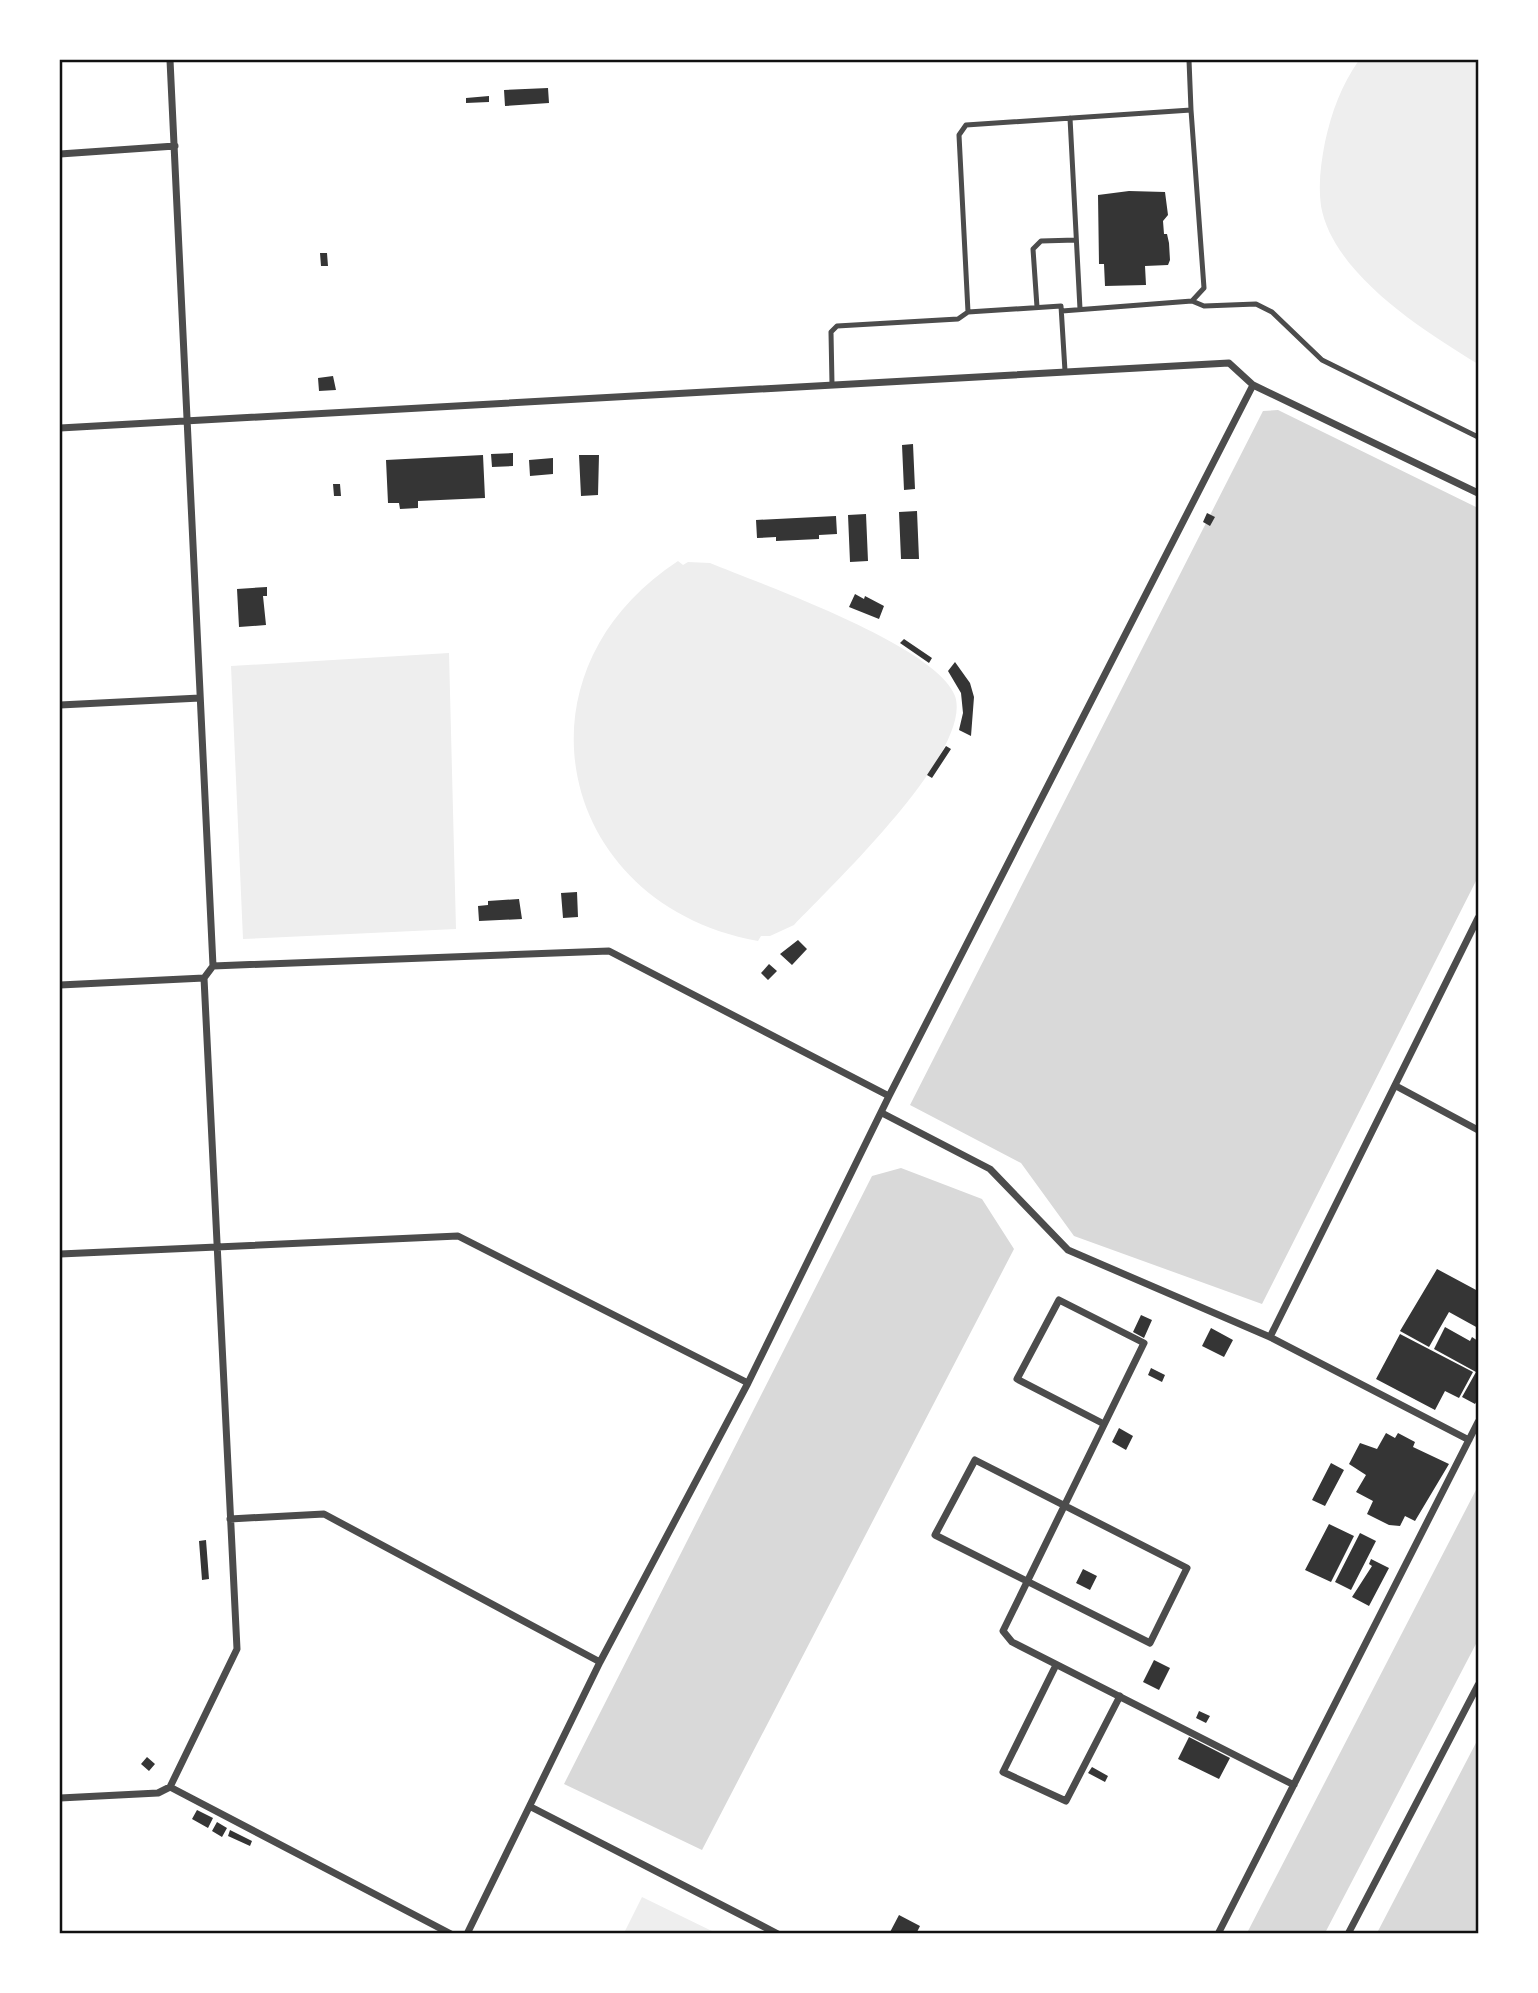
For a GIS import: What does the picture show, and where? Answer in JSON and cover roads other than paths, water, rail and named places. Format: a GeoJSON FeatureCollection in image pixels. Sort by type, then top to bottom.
{"type":"FeatureCollection","features":[{"type":"Feature","properties":{"kind":"street"},"geometry":{"type":"LineString","coordinates":[[60,1798],[158,1793],[170,1787],[237,1649],[204,978],[213,966],[170,60]]}},
{"type":"Feature","properties":{"kind":"street"},"geometry":{"type":"LineString","coordinates":[[60,154],[175,146]]}},
{"type":"Feature","properties":{"kind":"street"},"geometry":{"type":"LineString","coordinates":[[60,428],[1229,363],[1253,386],[1479,493]]}},
{"type":"Feature","properties":{"kind":"street"},"geometry":{"type":"LineString","coordinates":[[467,1934],[600,1662],[748,1383],[889,1096],[1253,386]]}},
{"type":"Feature","properties":{"kind":"street"},"geometry":{"type":"LineString","coordinates":[[60,705],[200,698]]}},
{"type":"Feature","properties":{"kind":"street"},"geometry":{"type":"LineString","coordinates":[[1270,1337],[1479,918]]}},
{"type":"Feature","properties":{"kind":"street"},"geometry":{"type":"LineString","coordinates":[[213,966],[609,951],[889,1096]]}},
{"type":"Feature","properties":{"kind":"street"},"geometry":{"type":"LineString","coordinates":[[60,985],[204,978]]}},
{"type":"Feature","properties":{"kind":"street"},"geometry":{"type":"LineString","coordinates":[[1396,1086],[1479,1130]]}},
{"type":"Feature","properties":{"kind":"street"},"geometry":{"type":"LineString","coordinates":[[882,1113],[990,1169],[1010,1186],[1068,1250],[1270,1337],[1469,1440]]}},
{"type":"Feature","properties":{"kind":"street"},"geometry":{"type":"LineString","coordinates":[[60,1254],[458,1236],[748,1383]]}},
{"type":"Feature","properties":{"kind":"street"},"geometry":{"type":"LineString","coordinates":[[1104,1423],[1017,1378],[1059,1300],[1144,1343],[1003,1631],[1012,1642],[1294,1785]]}},
{"type":"Feature","properties":{"kind":"street"},"geometry":{"type":"LineString","coordinates":[[1218,1934],[1479,1422]]}},
{"type":"Feature","properties":{"kind":"street"},"geometry":{"type":"LineString","coordinates":[[975,1460],[1064,1506],[1186,1568],[1150,1643],[935,1535],[975,1460]]}},
{"type":"Feature","properties":{"kind":"street"},"geometry":{"type":"LineString","coordinates":[[230,1519],[324,1514],[600,1662]]}},
{"type":"Feature","properties":{"kind":"street"},"geometry":{"type":"LineString","coordinates":[[1056,1665],[1003,1772],[1066,1801],[1120,1696]]}},
{"type":"Feature","properties":{"kind":"street"},"geometry":{"type":"LineString","coordinates":[[1349,1934],[1479,1685]]}},
{"type":"Feature","properties":{"kind":"street"},"geometry":{"type":"LineString","coordinates":[[170,1787],[452,1934]]}},
{"type":"Feature","properties":{"kind":"street"},"geometry":{"type":"LineString","coordinates":[[531,1807],[778,1934]]}},
{"type":"Feature","properties":{"kind":"lane"},"geometry":{"type":"LineString","coordinates":[[1189,60],[1204,288],[1192,301]]}},
{"type":"Feature","properties":{"kind":"lane"},"geometry":{"type":"LineString","coordinates":[[968,312],[959,135],[966,125],[1191,110]]}},
{"type":"Feature","properties":{"kind":"lane"},"geometry":{"type":"LineString","coordinates":[[1070,118],[1080,309]]}},
{"type":"Feature","properties":{"kind":"lane"},"geometry":{"type":"LineString","coordinates":[[1037,307],[1033,249],[1041,241],[1076,240]]}},
{"type":"Feature","properties":{"kind":"lane"},"geometry":{"type":"LineString","coordinates":[[1062,311],[1192,301],[1204,306],[1256,304],[1272,312],[1322,360],[1479,437]]}},
{"type":"Feature","properties":{"kind":"lane"},"geometry":{"type":"LineString","coordinates":[[832,384],[831,332],[837,326],[958,319],[968,312],[1037,307],[1061,306],[1065,371]]}}]}
